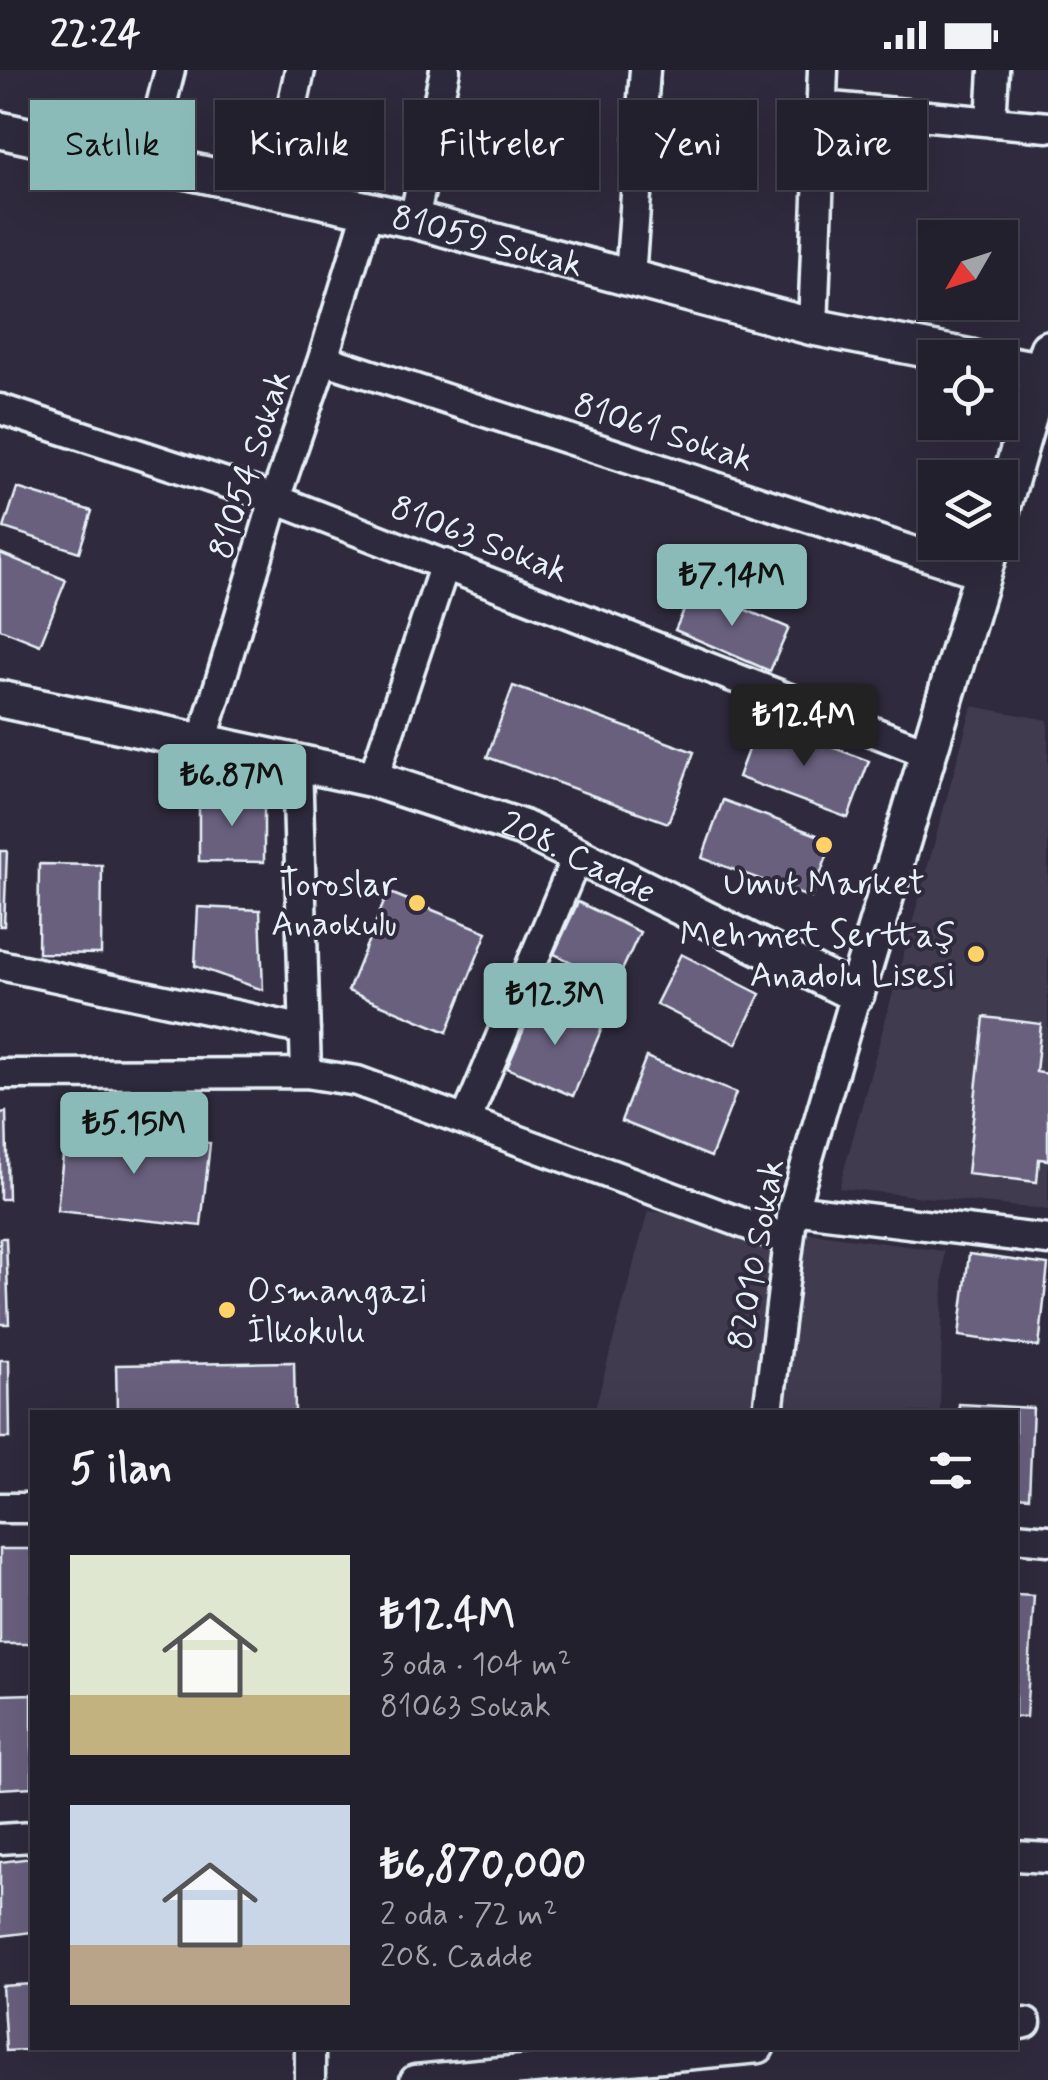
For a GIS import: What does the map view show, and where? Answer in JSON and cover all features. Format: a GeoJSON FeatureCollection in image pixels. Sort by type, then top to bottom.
{"type":"FeatureCollection","features":[{"type":"Feature","properties":{"kind":"street"},"geometry":{"type":"LineString","coordinates":[[162,100],[170,70]]}},
{"type":"Feature","properties":{"kind":"street"},"geometry":{"type":"LineString","coordinates":[[294,100],[300,70]]}},
{"type":"Feature","properties":{"kind":"street"},"geometry":{"type":"LineString","coordinates":[[414,220],[444,70]]}},
{"type":"Feature","properties":{"kind":"street"},"geometry":{"type":"LineString","coordinates":[[630,278],[645,70]]}},
{"type":"Feature","properties":{"kind":"street"},"geometry":{"type":"LineString","coordinates":[[822,100],[824,70]]}},
{"type":"Feature","properties":{"kind":"street"},"geometry":{"type":"LineString","coordinates":[[991,122],[994,70]]}},
{"type":"Feature","properties":{"kind":"street"},"geometry":{"type":"LineString","coordinates":[[927,116],[1048,127]]}},
{"type":"Feature","properties":{"kind":"street","name":"81059 Sokak"},"geometry":{"type":"LineString","coordinates":[[0,130],[30,136]]}},
{"type":"Feature","properties":{"kind":"street","name":"81059 Sokak"},"geometry":{"type":"LineString","coordinates":[[274,190],[414,220],[813,327],[918,347]]}},
{"type":"Feature","properties":{"kind":"street"},"geometry":{"type":"LineString","coordinates":[[813,327],[818,190]]}},
{"type":"Feature","properties":{"kind":"street","name":"81054 Sokak"},"geometry":{"type":"LineString","coordinates":[[202,742],[274,499],[368,211]]}},
{"type":"Feature","properties":{"kind":"street","name":"81061 Sokak"},"geometry":{"type":"LineString","coordinates":[[323,358],[918,537]]}},
{"type":"Feature","properties":{"kind":"street"},"geometry":{"type":"LineString","coordinates":[[1017,460],[1046,364],[1018,363]]}},
{"type":"Feature","properties":{"kind":"street","name":"81063 Sokak"},"geometry":{"type":"LineString","coordinates":[[0,409],[274,499],[928,753]]}},
{"type":"Feature","properties":{"kind":"street"},"geometry":{"type":"LineString","coordinates":[[856,994],[986,560]]}},
{"type":"Feature","properties":{"kind":"street"},"geometry":{"type":"LineString","coordinates":[[373,779],[444,564]]}},
{"type":"Feature","properties":{"kind":"street","name":"208. Cadde"},"geometry":{"type":"LineString","coordinates":[[0,700],[373,779],[522,828],[856,994]]}},
{"type":"Feature","properties":{"kind":"street"},"geometry":{"type":"LineString","coordinates":[[297,762],[306,1073]]}},
{"type":"Feature","properties":{"kind":"street"},"geometry":{"type":"LineString","coordinates":[[466,1120],[578,854]]}},
{"type":"Feature","properties":{"kind":"street"},"geometry":{"type":"LineString","coordinates":[[0,964],[304,1030]]}},
{"type":"Feature","properties":{"kind":"street","name":"82010 Sokak"},"geometry":{"type":"LineString","coordinates":[[768,1410],[793,1209],[856,994]]}},
{"type":"Feature","properties":{"kind":"street"},"geometry":{"type":"LineString","coordinates":[[0,1074],[306,1073],[358,1081],[789,1240]]}},
{"type":"Feature","properties":{"kind":"street"},"geometry":{"type":"LineString","coordinates":[[793,1209],[1048,1240]]}},
{"type":"Feature","properties":{"kind":"street"},"geometry":{"type":"LineString","coordinates":[[0,1508],[30,1508]]}},
{"type":"Feature","properties":{"kind":"street"},"geometry":{"type":"LineString","coordinates":[[1018,1537],[1048,1540]]}},
{"type":"Feature","properties":{"kind":"street"},"geometry":{"type":"LineString","coordinates":[[0,1839],[30,1837]]}},
{"type":"Feature","properties":{"kind":"street"},"geometry":{"type":"LineString","coordinates":[[1018,1856],[1048,1858]]}},
{"type":"Feature","properties":{"kind":"street"},"geometry":{"type":"LineString","coordinates":[[310,2050],[310,2080]]}},
{"type":"Feature","properties":{"kind":"street"},"geometry":{"type":"LineString","coordinates":[[415,2080],[743,2050]]}},
{"type":"Feature","properties":{"kind":"shaded area","name":"Mehmet Serttaş Anadolu Lisesi"},"geometry":{"type":"Polygon","coordinates":[[[972,706],[1048,720],[1048,1210],[839,1188],[972,706]]]}},
{"type":"Feature","properties":{"kind":"shaded area"},"geometry":{"type":"Polygon","coordinates":[[[648,1211],[944,1251],[940,1410],[595,1410],[648,1211]]]}},
{"type":"Feature","properties":{"kind":"building"},"geometry":{"type":"Polygon","coordinates":[[[17,488],[92,511],[79,552],[4,528],[17,488]]]}},
{"type":"Feature","properties":{"kind":"building"},"geometry":{"type":"Polygon","coordinates":[[[0,553],[66,580],[40,645],[0,629],[0,553]]]}},
{"type":"Feature","properties":{"kind":"building"},"geometry":{"type":"Polygon","coordinates":[[[694,588],[789,628],[770,671],[675,630],[694,588]]]}},
{"type":"Feature","properties":{"kind":"building"},"geometry":{"type":"Polygon","coordinates":[[[513,686],[694,752],[668,823],[487,757],[513,686]]]}},
{"type":"Feature","properties":{"kind":"building"},"geometry":{"type":"Polygon","coordinates":[[[759,720],[869,761],[848,818],[738,777],[759,720]]]}},
{"type":"Feature","properties":{"kind":"building"},"geometry":{"type":"Polygon","coordinates":[[[199,796],[264,796],[264,862],[199,861],[199,796]]]}},
{"type":"Feature","properties":{"kind":"building"},"geometry":{"type":"Polygon","coordinates":[[[723,800],[833,841],[811,898],[702,858],[723,800]]]}},
{"type":"Feature","properties":{"kind":"building"},"geometry":{"type":"Polygon","coordinates":[[[0,851],[7,851],[4,926],[0,926],[0,851]]]}},
{"type":"Feature","properties":{"kind":"building"},"geometry":{"type":"Polygon","coordinates":[[[39,864],[102,865],[101,954],[38,953],[39,864]]]}},
{"type":"Feature","properties":{"kind":"building"},"geometry":{"type":"Polygon","coordinates":[[[388,892],[487,932],[447,1032],[348,991],[388,892]]]}},
{"type":"Feature","properties":{"kind":"building"},"geometry":{"type":"Polygon","coordinates":[[[578,902],[640,932],[616,983],[554,954],[578,902]]]}},
{"type":"Feature","properties":{"kind":"building"},"geometry":{"type":"Polygon","coordinates":[[[198,907],[260,910],[263,990],[195,966],[198,907]]]}},
{"type":"Feature","properties":{"kind":"building"},"geometry":{"type":"Polygon","coordinates":[[[681,954],[760,994],[736,1044],[656,1004],[681,954]]]}},
{"type":"Feature","properties":{"kind":"building"},"geometry":{"type":"Polygon","coordinates":[[[537,999],[602,1028],[573,1096],[507,1068],[537,999]]]}},
{"type":"Feature","properties":{"kind":"building"},"geometry":{"type":"Polygon","coordinates":[[[984,1017],[1041,1024],[1036,1072],[1048,1074],[1048,1160],[1039,1159],[1037,1182],[967,1174],[984,1017]]]}},
{"type":"Feature","properties":{"kind":"building"},"geometry":{"type":"Polygon","coordinates":[[[646,1057],[736,1093],[711,1157],[621,1121],[646,1057]]]}},
{"type":"Feature","properties":{"kind":"building"},"geometry":{"type":"Polygon","coordinates":[[[6,1112],[8,1199],[0,1199],[0,1113],[6,1112]]]}},
{"type":"Feature","properties":{"kind":"building"},"geometry":{"type":"Polygon","coordinates":[[[66,1128],[210,1143],[201,1226],[57,1211],[66,1128]]]}},
{"type":"Feature","properties":{"kind":"building"},"geometry":{"type":"Polygon","coordinates":[[[0,1238],[6,1238],[9,1324],[0,1324],[0,1238]]]}},
{"type":"Feature","properties":{"kind":"building"},"geometry":{"type":"Polygon","coordinates":[[[969,1254],[1048,1265],[1039,1347],[959,1336],[969,1254]]]}},
{"type":"Feature","properties":{"kind":"building"},"geometry":{"type":"Polygon","coordinates":[[[0,1360],[9,1360],[10,1438],[0,1438],[0,1360]]]}},
{"type":"Feature","properties":{"kind":"building"},"geometry":{"type":"Polygon","coordinates":[[[294,1362],[295,1410],[117,1410],[116,1365],[294,1362]]]}},
{"type":"Feature","properties":{"kind":"building"},"geometry":{"type":"Polygon","coordinates":[[[959,1404],[1033,1408],[1029,1497],[1018,1496],[1018,1410],[958,1410],[959,1404]]]}},
{"type":"Feature","properties":{"kind":"building"},"geometry":{"type":"Polygon","coordinates":[[[0,1549],[30,1549],[30,1644],[0,1644],[0,1549]]]}},
{"type":"Feature","properties":{"kind":"building"},"geometry":{"type":"Polygon","coordinates":[[[1018,1595],[1034,1596],[1026,1717],[1018,1717],[1018,1595]]]}},
{"type":"Feature","properties":{"kind":"building"},"geometry":{"type":"Polygon","coordinates":[[[30,1694],[30,1787],[0,1789],[0,1695],[30,1694]]]}},
{"type":"Feature","properties":{"kind":"building"},"geometry":{"type":"Polygon","coordinates":[[[30,1858],[30,1932],[0,1936],[0,1862],[30,1858]]]}},
{"type":"Feature","properties":{"kind":"building"},"geometry":{"type":"Polygon","coordinates":[[[30,1984],[30,2050],[6,2051],[2,1986],[30,1984]]]}},
{"type":"Feature","properties":{"kind":"place","name":"Umut Market"},"geometry":{"type":"Point","coordinates":[824,845]}},
{"type":"Feature","properties":{"kind":"place","name":"Toroslar Anaokulu"},"geometry":{"type":"Point","coordinates":[417,903]}},
{"type":"Feature","properties":{"kind":"place","name":"Mehmet Serttaş Anadolu Lisesi"},"geometry":{"type":"Point","coordinates":[976,954]}},
{"type":"Feature","properties":{"kind":"place","name":"Osmangazi İlkokulu"},"geometry":{"type":"Point","coordinates":[227,1310]}}]}
